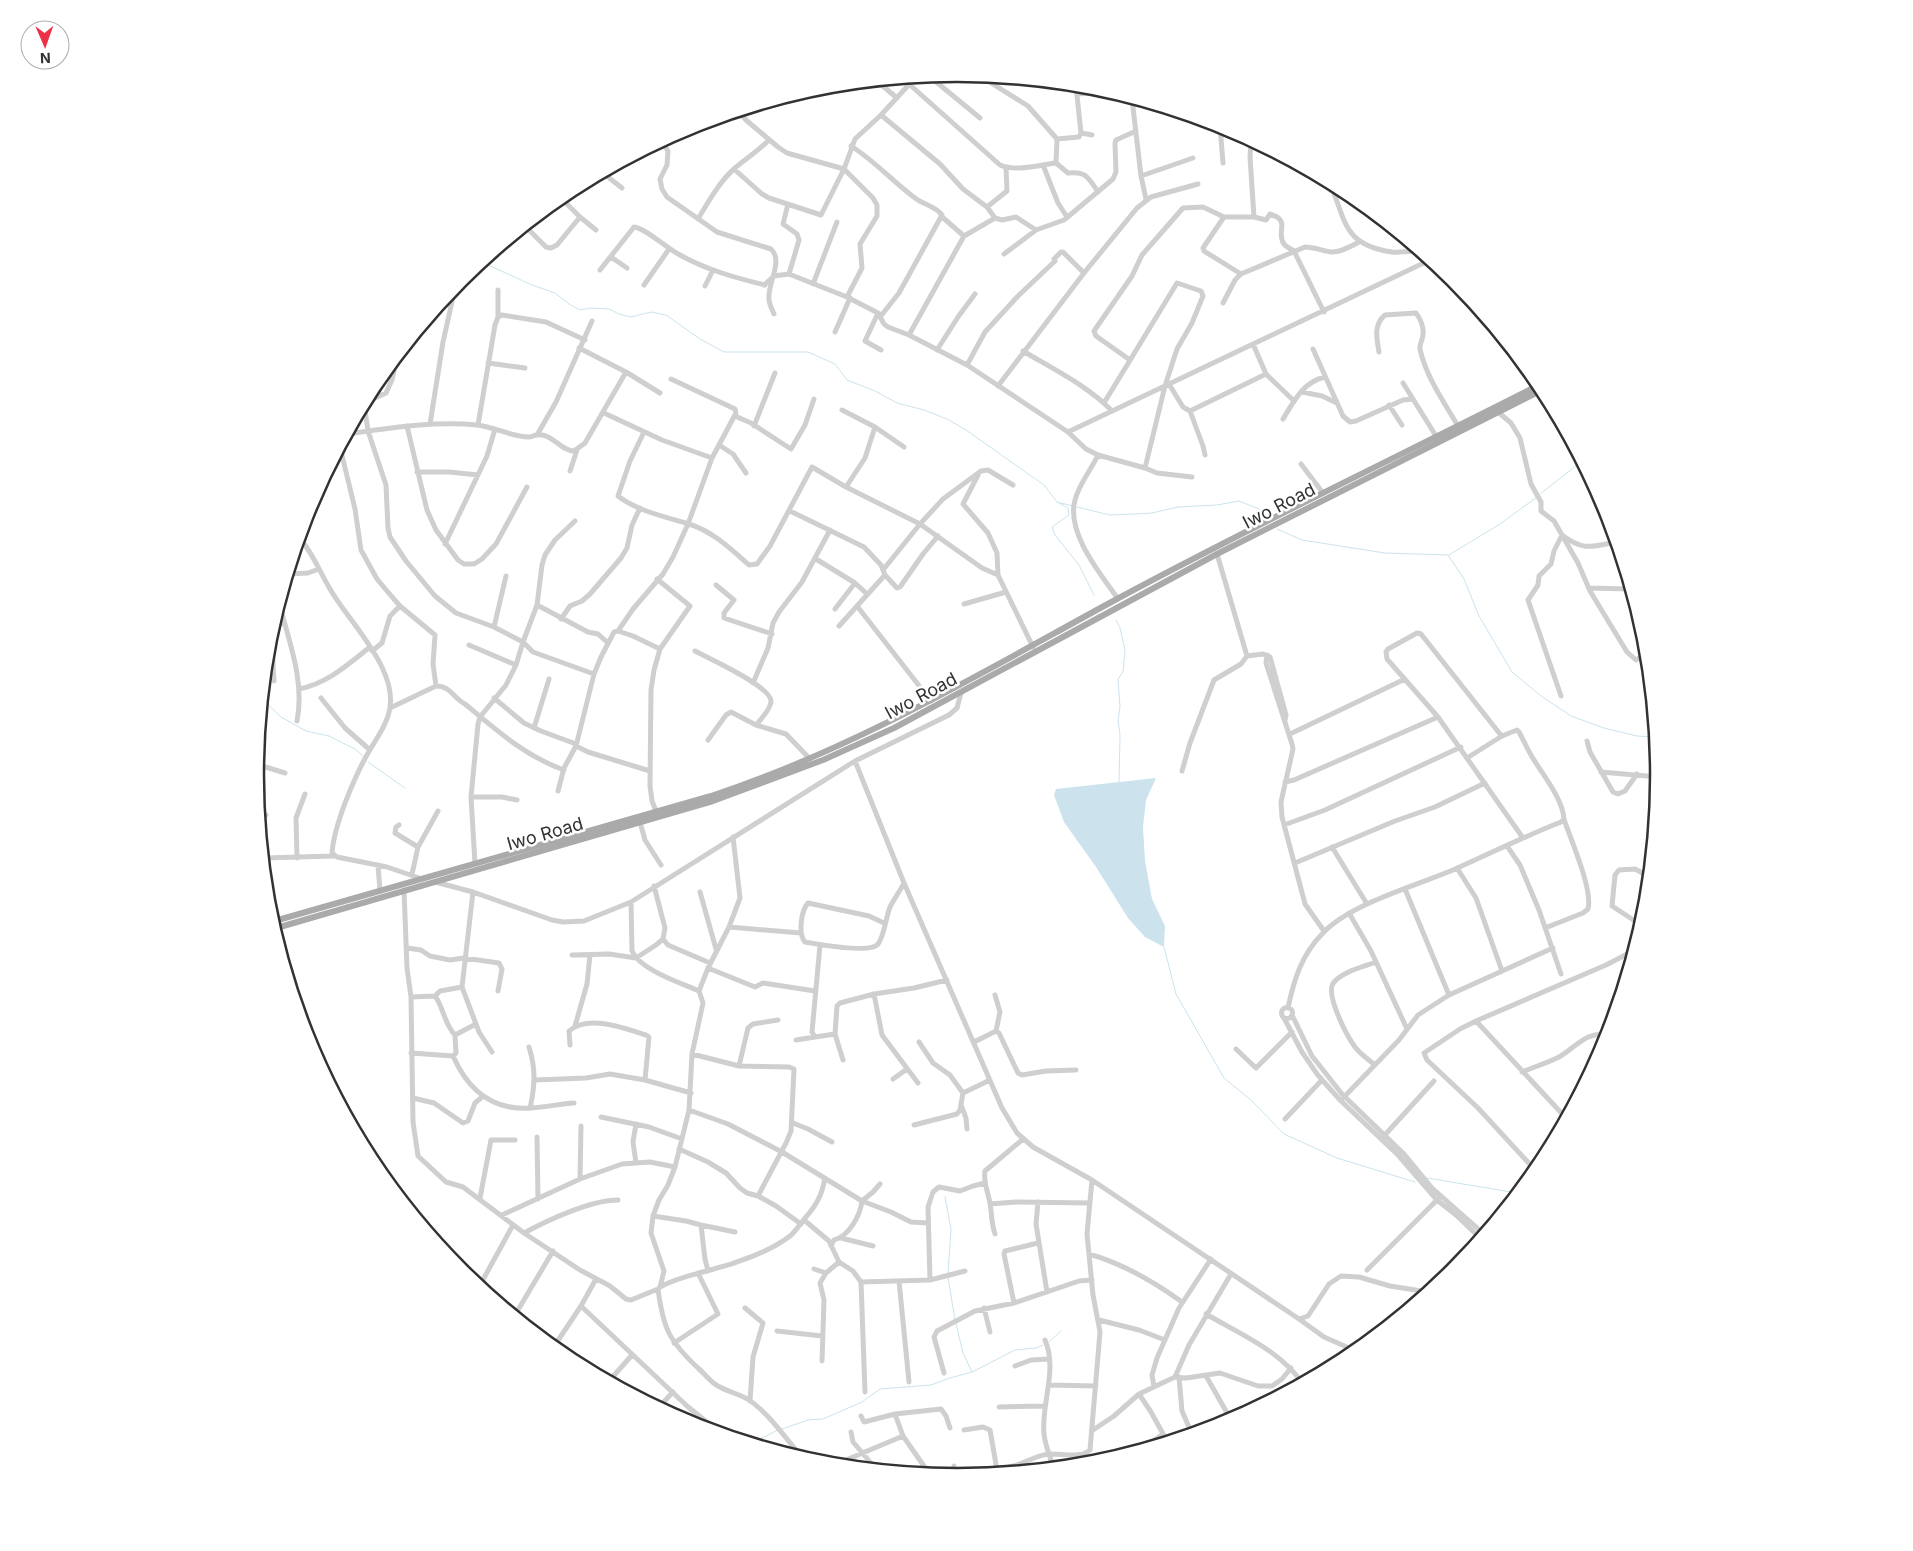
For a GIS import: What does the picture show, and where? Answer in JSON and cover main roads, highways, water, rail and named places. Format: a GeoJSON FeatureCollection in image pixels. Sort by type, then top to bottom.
{"type":"FeatureCollection","features":[{"type":"Feature","properties":{"kind":"main road","name":"Iwo Road"},"geometry":{"type":"LineString","coordinates":[[281,927],[588,834],[745,784],[810,759],[1001,667],[1407,454],[1436,436],[1532,389]]}},
{"type":"Feature","properties":{"kind":"main road","name":"Iwo Road"},"geometry":{"type":"LineString","coordinates":[[279,920],[475,864],[640,822],[713,801],[807,767],[894,728],[961,693],[1033,647],[1118,599],[1323,493],[1535,393]]}},
{"type":"Feature","properties":{"kind":"water"},"geometry":{"type":"Polygon","coordinates":[[[1156,778],[1146,800],[1143,827],[1145,861],[1152,899],[1165,926],[1164,947],[1145,937],[1128,918],[1096,867],[1064,822],[1054,795],[1056,789],[1156,778]]]}},
{"type":"Feature","properties":{"kind":"waterway"},"geometry":{"type":"LineString","coordinates":[[488,265],[555,293],[580,310],[590,308],[609,309],[631,317],[651,312],[666,315],[700,339],[724,352],[808,352],[835,364],[847,380],[875,391],[897,403],[924,410],[947,419],[966,430],[1044,485],[1057,502],[1073,506]]}},
{"type":"Feature","properties":{"kind":"waterway"},"geometry":{"type":"LineString","coordinates":[[1540,494],[1576,466]]}},
{"type":"Feature","properties":{"kind":"waterway"},"geometry":{"type":"LineString","coordinates":[[1449,555],[1500,524],[1537,497]]}},
{"type":"Feature","properties":{"kind":"waterway"},"geometry":{"type":"LineString","coordinates":[[1077,507],[1110,515],[1152,513],[1178,507],[1217,505],[1239,501],[1264,511]]}},
{"type":"Feature","properties":{"kind":"waterway"},"geometry":{"type":"LineString","coordinates":[[1059,503],[1068,508],[1069,515],[1052,527],[1055,535],[1079,565],[1094,595]]}},
{"type":"Feature","properties":{"kind":"waterway"},"geometry":{"type":"LineString","coordinates":[[1277,529],[1302,540],[1385,553],[1448,555],[1464,579],[1479,616],[1512,672],[1541,696],[1571,716],[1604,728],[1637,736],[1648,737]]}},
{"type":"Feature","properties":{"kind":"waterway"},"geometry":{"type":"LineString","coordinates":[[1116,620],[1120,628],[1125,650],[1123,672],[1118,679],[1120,707],[1118,720],[1120,735],[1119,783]]}},
{"type":"Feature","properties":{"kind":"waterway"},"geometry":{"type":"LineString","coordinates":[[267,704],[281,717],[306,731],[329,736],[355,749],[363,756]]}},
{"type":"Feature","properties":{"kind":"waterway"},"geometry":{"type":"LineString","coordinates":[[368,762],[405,788]]}},
{"type":"Feature","properties":{"kind":"waterway"},"geometry":{"type":"LineString","coordinates":[[1164,947],[1176,994],[1224,1078],[1252,1101],[1284,1134],[1337,1158],[1415,1182]]}},
{"type":"Feature","properties":{"kind":"waterway"},"geometry":{"type":"LineString","coordinates":[[1427,1178],[1510,1192]]}},
{"type":"Feature","properties":{"kind":"waterway"},"geometry":{"type":"LineString","coordinates":[[945,1197],[951,1229],[948,1273]]}},
{"type":"Feature","properties":{"kind":"waterway"},"geometry":{"type":"LineString","coordinates":[[948,1277],[955,1320]]}},
{"type":"Feature","properties":{"kind":"waterway"},"geometry":{"type":"LineString","coordinates":[[956,1324],[963,1353],[972,1372]]}},
{"type":"Feature","properties":{"kind":"waterway"},"geometry":{"type":"LineString","coordinates":[[1049,1342],[1061,1331]]}},
{"type":"Feature","properties":{"kind":"waterway"},"geometry":{"type":"LineString","coordinates":[[782,1429],[808,1420],[823,1419],[862,1402],[880,1389],[931,1385],[972,1372],[1015,1350],[1036,1348],[1043,1345]]}},
{"type":"Feature","properties":{"kind":"waterway"},"geometry":{"type":"LineString","coordinates":[[759,1440],[778,1430]]}}]}
